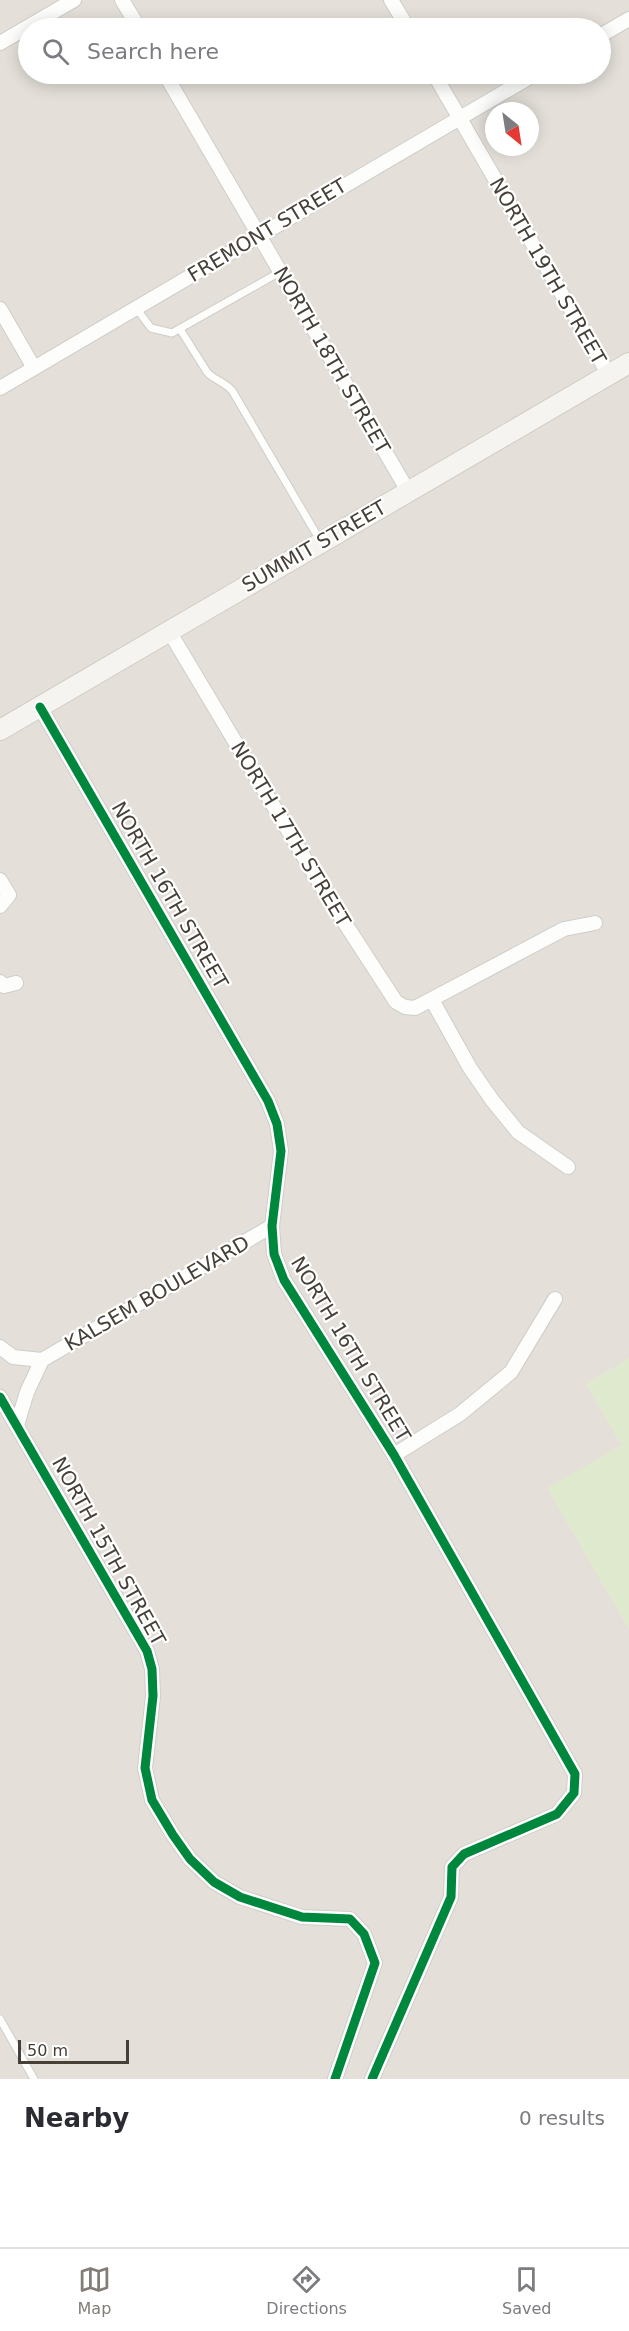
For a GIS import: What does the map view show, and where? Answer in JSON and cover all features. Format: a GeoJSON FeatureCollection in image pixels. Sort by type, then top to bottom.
{"type":"FeatureCollection","features":[{"type":"Feature","properties":{"kind":"main road","name":"SUMMIT STREET"},"geometry":{"type":"LineString","coordinates":[[0,730],[629,363]]}},
{"type":"Feature","properties":{"kind":"street"},"geometry":{"type":"LineString","coordinates":[[43,18],[74,0]]}},
{"type":"Feature","properties":{"kind":"street"},"geometry":{"type":"LineString","coordinates":[[122,0],[133,18]]}},
{"type":"Feature","properties":{"kind":"street"},"geometry":{"type":"LineString","coordinates":[[391,0],[402,18]]}},
{"type":"Feature","properties":{"kind":"street"},"geometry":{"type":"LineString","coordinates":[[611,30],[629,19]]}},
{"type":"Feature","properties":{"kind":"street"},"geometry":{"type":"LineString","coordinates":[[0,43],[18,33]]}},
{"type":"Feature","properties":{"kind":"street","name":"NORTH 18TH STREET"},"geometry":{"type":"LineString","coordinates":[[171,84],[408,491]]}},
{"type":"Feature","properties":{"kind":"street","name":"NORTH 19TH STREET"},"geometry":{"type":"LineString","coordinates":[[440,84],[609,375]]}},
{"type":"Feature","properties":{"kind":"street","name":"FREMONT STREET"},"geometry":{"type":"LineString","coordinates":[[0,388],[517,84]]}},
{"type":"Feature","properties":{"kind":"street"},"geometry":{"type":"LineString","coordinates":[[0,309],[34,368]]}},
{"type":"Feature","properties":{"kind":"street","name":"NORTH 17TH STREET"},"geometry":{"type":"LineString","coordinates":[[169,631],[326,894],[396,1002],[405,1007],[415,1008],[564,929],[595,922]]}},
{"type":"Feature","properties":{"kind":"street","name":"NORTH 16TH STREET"},"geometry":{"type":"LineString","coordinates":[[40,706],[268,1101],[277,1124],[280,1151],[272,1226],[274,1254],[284,1280],[394,1455],[575,1774],[574,1793],[557,1814],[465,1854],[452,1867],[451,1897],[372,2079]]}},
{"type":"Feature","properties":{"kind":"street"},"geometry":{"type":"LineString","coordinates":[[0,880],[9,896],[0,906]]}},
{"type":"Feature","properties":{"kind":"street"},"geometry":{"type":"LineString","coordinates":[[0,982],[4,986],[16,983]]}},
{"type":"Feature","properties":{"kind":"street"},"geometry":{"type":"LineString","coordinates":[[432,1000],[470,1068],[511,1124],[518,1132],[568,1167]]}},
{"type":"Feature","properties":{"kind":"street","name":"KALSEM BOULEVARD"},"geometry":{"type":"LineString","coordinates":[[17,1425],[27,1392],[42,1360],[272,1226]]}},
{"type":"Feature","properties":{"kind":"street"},"geometry":{"type":"LineString","coordinates":[[394,1455],[460,1414],[511,1372],[555,1299]]}},
{"type":"Feature","properties":{"kind":"street","name":"KALSEM BOULEVARD"},"geometry":{"type":"LineString","coordinates":[[0,1347],[13,1357],[42,1360]]}},
{"type":"Feature","properties":{"kind":"street","name":"NORTH 15TH STREET"},"geometry":{"type":"LineString","coordinates":[[0,1397],[147,1651],[152,1669],[153,1696],[146,1768],[152,1800],[172,1835],[190,1859],[214,1882],[240,1897],[302,1917],[351,1919],[364,1934],[375,1963],[334,2079]]}},
{"type":"Feature","properties":{"kind":"lane"},"geometry":{"type":"LineString","coordinates":[[136,308],[151,328],[172,333],[280,272]]}},
{"type":"Feature","properties":{"kind":"lane"},"geometry":{"type":"LineString","coordinates":[[180,329],[212,378],[228,385],[321,542]]}},
{"type":"Feature","properties":{"kind":"lane"},"geometry":{"type":"LineString","coordinates":[[0,2019],[30,2078]]}},
{"type":"Feature","properties":{"kind":"shaded area"},"geometry":{"type":"Polygon","coordinates":[[[0,0],[629,0],[629,1359],[586,1384],[622,1445],[548,1489],[629,1629],[629,2079],[0,2079],[0,0]]]}},
{"type":"Feature","properties":{"kind":"green space"},"geometry":{"type":"Polygon","coordinates":[[[629,1359],[629,1629],[547,1488],[622,1445],[586,1384],[629,1359]]]}},
{"type":"Feature","properties":{"kind":"cycle path"},"geometry":{"type":"LineString","coordinates":[[40,707],[268,1101],[277,1124],[281,1151],[272,1226],[274,1254],[284,1280],[394,1455],[575,1774],[574,1793],[557,1814],[464,1854],[452,1867],[451,1897],[372,2079]]}},
{"type":"Feature","properties":{"kind":"cycle path"},"geometry":{"type":"LineString","coordinates":[[0,1397],[147,1651],[152,1669],[153,1696],[145,1768],[152,1800],[173,1835],[190,1859],[214,1882],[240,1897],[302,1917],[350,1919],[364,1934],[375,1963],[335,2079]]}}]}
